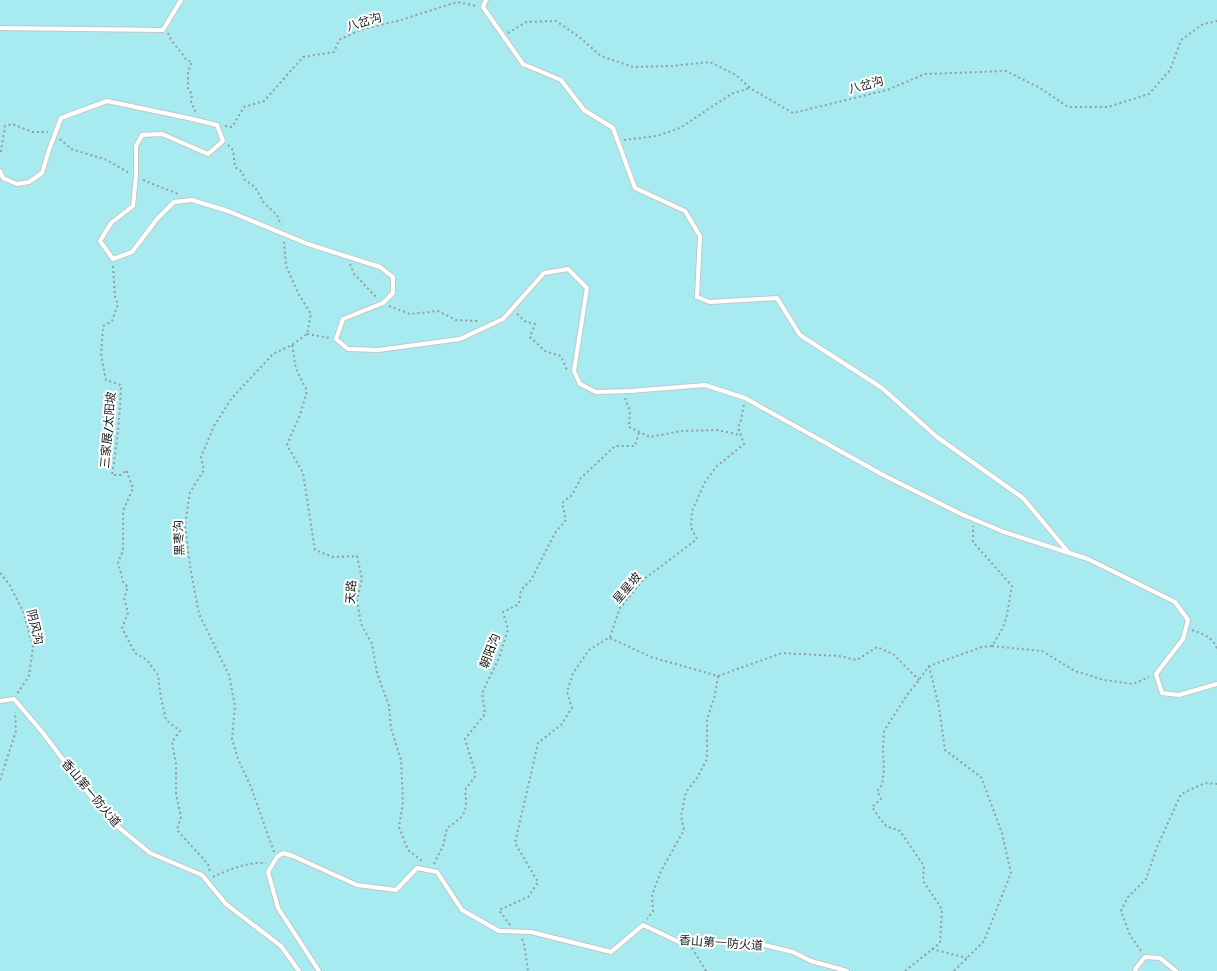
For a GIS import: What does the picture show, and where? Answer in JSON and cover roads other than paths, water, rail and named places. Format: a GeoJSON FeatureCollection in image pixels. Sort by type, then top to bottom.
{"type":"FeatureCollection","features":[{"type":"Feature","properties":{"kind":"lane"},"geometry":{"type":"LineString","coordinates":[[0,28],[163,30],[181,0]]}},
{"type":"Feature","properties":{"kind":"lane"},"geometry":{"type":"LineString","coordinates":[[486,0],[482,7],[523,64],[561,80],[584,110],[613,128],[636,188],[685,211],[700,236],[697,297],[710,302],[777,298],[800,335],[882,388],[937,437],[1023,498],[1069,553]]}},
{"type":"Feature","properties":{"kind":"lane"},"geometry":{"type":"LineString","coordinates":[[0,171],[3,178],[17,184],[29,182],[42,173],[61,118],[107,101],[217,125],[223,141],[208,154],[162,134],[142,135],[136,146],[136,177],[133,206],[111,224],[100,242],[113,259],[132,252],[158,219],[174,202],[192,200],[228,211],[308,244],[380,267],[393,277],[393,293],[383,303],[343,319],[336,339],[348,349],[378,350],[460,339],[503,319],[544,273],[568,269],[587,288],[574,371],[580,384],[596,392],[623,392],[706,385],[745,398],[885,476],[973,519],[1004,532],[1088,559],[1175,602],[1188,620],[1183,639],[1156,674],[1162,692],[1179,695],[1217,684]]}},
{"type":"Feature","properties":{"kind":"lane","name":"香山第一防火道"},"geometry":{"type":"LineString","coordinates":[[0,701],[14,699],[111,821],[150,853],[202,875],[226,904],[281,946],[299,971]]}},
{"type":"Feature","properties":{"kind":"lane","name":"香山第一防火道"},"geometry":{"type":"LineString","coordinates":[[319,971],[278,908],[268,872],[277,856],[283,853],[293,856],[357,885],[396,890],[416,868],[438,872],[462,910],[500,932],[531,932],[611,952],[643,925],[679,942],[720,941],[760,944],[793,952],[811,961],[847,971]]}},
{"type":"Feature","properties":{"kind":"lane"},"geometry":{"type":"LineString","coordinates":[[1135,971],[1146,957],[1160,958],[1176,971]]}}]}
